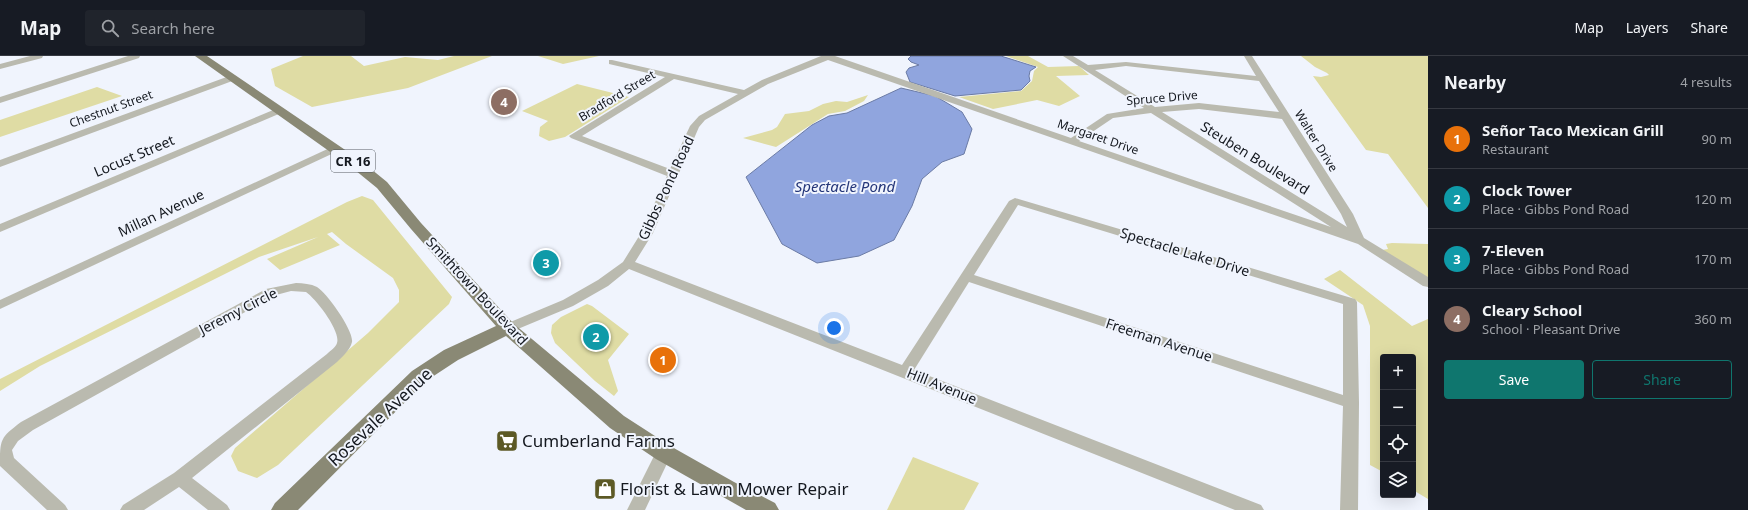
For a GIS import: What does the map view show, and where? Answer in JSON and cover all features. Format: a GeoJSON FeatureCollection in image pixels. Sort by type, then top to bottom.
{"type":"FeatureCollection","features":[{"type":"Feature","properties":{"kind":"main road","name":"Smithtown Boulevard"},"geometry":{"type":"LineString","coordinates":[[200,56],[334,148],[382,185],[416,226],[508,328],[618,422],[664,453],[726,489],[767,510]]}},
{"type":"Feature","properties":{"kind":"main road","name":"Rosevale Avenue"},"geometry":{"type":"LineString","coordinates":[[284,510],[349,443],[419,376],[451,355],[508,328]]}},
{"type":"Feature","properties":{"kind":"street"},"geometry":{"type":"LineString","coordinates":[[0,68],[39,56]]}},
{"type":"Feature","properties":{"kind":"street"},"geometry":{"type":"LineString","coordinates":[[0,100],[136,56]]}},
{"type":"Feature","properties":{"kind":"street","name":"Gibbs Pond Road"},"geometry":{"type":"LineString","coordinates":[[508,328],[568,303],[603,283],[628,264],[647,233],[695,126],[705,116],[765,82],[828,56]]}},
{"type":"Feature","properties":{"kind":"street","name":"Margaret Drive"},"geometry":{"type":"LineString","coordinates":[[828,56],[1360,241]]}},
{"type":"Feature","properties":{"kind":"street","name":"Steuben Boulevard"},"geometry":{"type":"LineString","coordinates":[[1067,56],[1428,284]]}},
{"type":"Feature","properties":{"kind":"street","name":"Walter Drive"},"geometry":{"type":"LineString","coordinates":[[1248,56],[1347,214],[1360,241]]}},
{"type":"Feature","properties":{"kind":"street"},"geometry":{"type":"LineString","coordinates":[[612,62],[745,93]]}},
{"type":"Feature","properties":{"kind":"street"},"geometry":{"type":"LineString","coordinates":[[1087,68],[1126,64],[1263,79]]}},
{"type":"Feature","properties":{"kind":"street","name":"Bradford Street"},"geometry":{"type":"LineString","coordinates":[[673,76],[574,136],[673,174]]}},
{"type":"Feature","properties":{"kind":"street","name":"Chestnut Street"},"geometry":{"type":"LineString","coordinates":[[0,164],[232,78]]}},
{"type":"Feature","properties":{"kind":"street","name":"Spruce Drive"},"geometry":{"type":"LineString","coordinates":[[1072,141],[1110,116],[1153,110],[1199,106],[1285,116]]}},
{"type":"Feature","properties":{"kind":"street","name":"Locust Street"},"geometry":{"type":"LineString","coordinates":[[0,228],[278,111]]}},
{"type":"Feature","properties":{"kind":"street","name":"Millan Avenue"},"geometry":{"type":"LineString","coordinates":[[0,305],[334,148]]}},
{"type":"Feature","properties":{"kind":"street","name":"Spectacle Lake Drive"},"geometry":{"type":"LineString","coordinates":[[905,372],[1014,201],[1350,302],[1351,403],[1349,510]]}},
{"type":"Feature","properties":{"kind":"street","name":"Hill Avenue"},"geometry":{"type":"LineString","coordinates":[[628,264],[1255,510]]}},
{"type":"Feature","properties":{"kind":"street","name":"Freeman Avenue"},"geometry":{"type":"LineString","coordinates":[[966,277],[1351,403]]}},
{"type":"Feature","properties":{"kind":"street","name":"Jeremy Circle"},"geometry":{"type":"LineString","coordinates":[[58,510],[6,461],[4,450],[12,437],[27,426],[271,292],[289,287],[311,289],[318,294],[341,328],[345,338],[342,347],[332,358],[180,478],[129,510]]}},
{"type":"Feature","properties":{"kind":"street"},"geometry":{"type":"LineString","coordinates":[[636,510],[664,453]]}},
{"type":"Feature","properties":{"kind":"street"},"geometry":{"type":"LineString","coordinates":[[180,478],[221,510]]}},
{"type":"Feature","properties":{"kind":"shaded area"},"geometry":{"type":"Polygon","coordinates":[[[303,56],[351,56],[364,66],[405,57],[438,60],[454,56],[492,56],[408,88],[312,107],[275,86],[271,69],[303,56]]]}},
{"type":"Feature","properties":{"kind":"shaded area"},"geometry":{"type":"Polygon","coordinates":[[[538,56],[599,56],[563,64],[538,56]]]}},
{"type":"Feature","properties":{"kind":"shaded area"},"geometry":{"type":"Polygon","coordinates":[[[1006,56],[1028,56],[1048,67],[1079,66],[1089,75],[1056,76],[1080,96],[1059,106],[1037,100],[993,109],[959,97],[1021,91],[1032,81],[1034,71],[1038,67],[1006,56]]]}},
{"type":"Feature","properties":{"kind":"shaded area"},"geometry":{"type":"Polygon","coordinates":[[[1301,56],[1428,56],[1428,208],[1388,154],[1366,150],[1313,76],[1321,77],[1329,75],[1315,67],[1301,56]]]}},
{"type":"Feature","properties":{"kind":"shaded area"},"geometry":{"type":"Polygon","coordinates":[[[577,84],[629,97],[565,137],[549,141],[539,136],[540,127],[548,121],[522,111],[577,84]]]}},
{"type":"Feature","properties":{"kind":"shaded area"},"geometry":{"type":"Polygon","coordinates":[[[97,87],[122,96],[0,137],[0,120],[97,87]]]}},
{"type":"Feature","properties":{"kind":"shaded area"},"geometry":{"type":"Polygon","coordinates":[[[868,95],[864,101],[845,111],[828,114],[776,147],[743,138],[772,130],[777,127],[785,114],[809,111],[823,104],[836,101],[847,102],[868,95]]]}},
{"type":"Feature","properties":{"kind":"shaded area"},"geometry":{"type":"Polygon","coordinates":[[[362,196],[373,200],[452,297],[449,304],[278,465],[257,478],[238,471],[231,456],[235,448],[368,333],[399,302],[399,290],[393,278],[332,232],[327,234],[340,245],[280,270],[267,259],[318,237],[259,257],[40,366],[0,391],[0,379],[347,202],[362,196]]]}},
{"type":"Feature","properties":{"kind":"shaded area"},"geometry":{"type":"Polygon","coordinates":[[[1386,244],[1428,244],[1428,278],[1382,250],[1388,249],[1386,244]]]}},
{"type":"Feature","properties":{"kind":"shaded area"},"geometry":{"type":"Polygon","coordinates":[[[1340,270],[1412,326],[1428,319],[1428,499],[1416,492],[1416,354],[1380,354],[1380,470],[1370,465],[1370,326],[1363,305],[1324,279],[1340,270]]]}},
{"type":"Feature","properties":{"kind":"shaded area"},"geometry":{"type":"Polygon","coordinates":[[[587,304],[592,306],[629,334],[608,360],[618,391],[614,396],[595,381],[555,343],[551,333],[552,325],[561,317],[587,304]]]}},
{"type":"Feature","properties":{"kind":"shaded area"},"geometry":{"type":"Polygon","coordinates":[[[913,457],[979,483],[964,510],[887,510],[913,457]]]}},
{"type":"Feature","properties":{"kind":"water"},"geometry":{"type":"Polygon","coordinates":[[[911,56],[1001,56],[1036,67],[1030,71],[1030,81],[1021,90],[955,96],[910,82],[906,72],[909,68],[919,65],[908,59],[911,56]]]}},
{"type":"Feature","properties":{"kind":"water","name":"Spectacle Pond"},"geometry":{"type":"Polygon","coordinates":[[[901,88],[935,96],[962,112],[972,129],[964,154],[942,162],[922,179],[912,206],[894,240],[859,256],[817,263],[782,244],[746,177],[812,125],[829,116],[847,113],[901,88]]]}},
{"type":"Feature","properties":{"kind":"place","name":"Cleary School"},"geometry":{"type":"Point","coordinates":[504,102]}},
{"type":"Feature","properties":{"kind":"place","name":"7-Eleven"},"geometry":{"type":"Point","coordinates":[546,263]}},
{"type":"Feature","properties":{"kind":"place","name":"Clock Tower"},"geometry":{"type":"Point","coordinates":[596,337]}},
{"type":"Feature","properties":{"kind":"place","name":"Señor Taco Mexican Grill"},"geometry":{"type":"Point","coordinates":[663,360]}},
{"type":"Feature","properties":{"kind":"place","name":"Cumberland Farms"},"geometry":{"type":"Point","coordinates":[507,441]}},
{"type":"Feature","properties":{"kind":"place","name":"Florist & Lawn Mower Repair"},"geometry":{"type":"Point","coordinates":[605,489]}}]}
